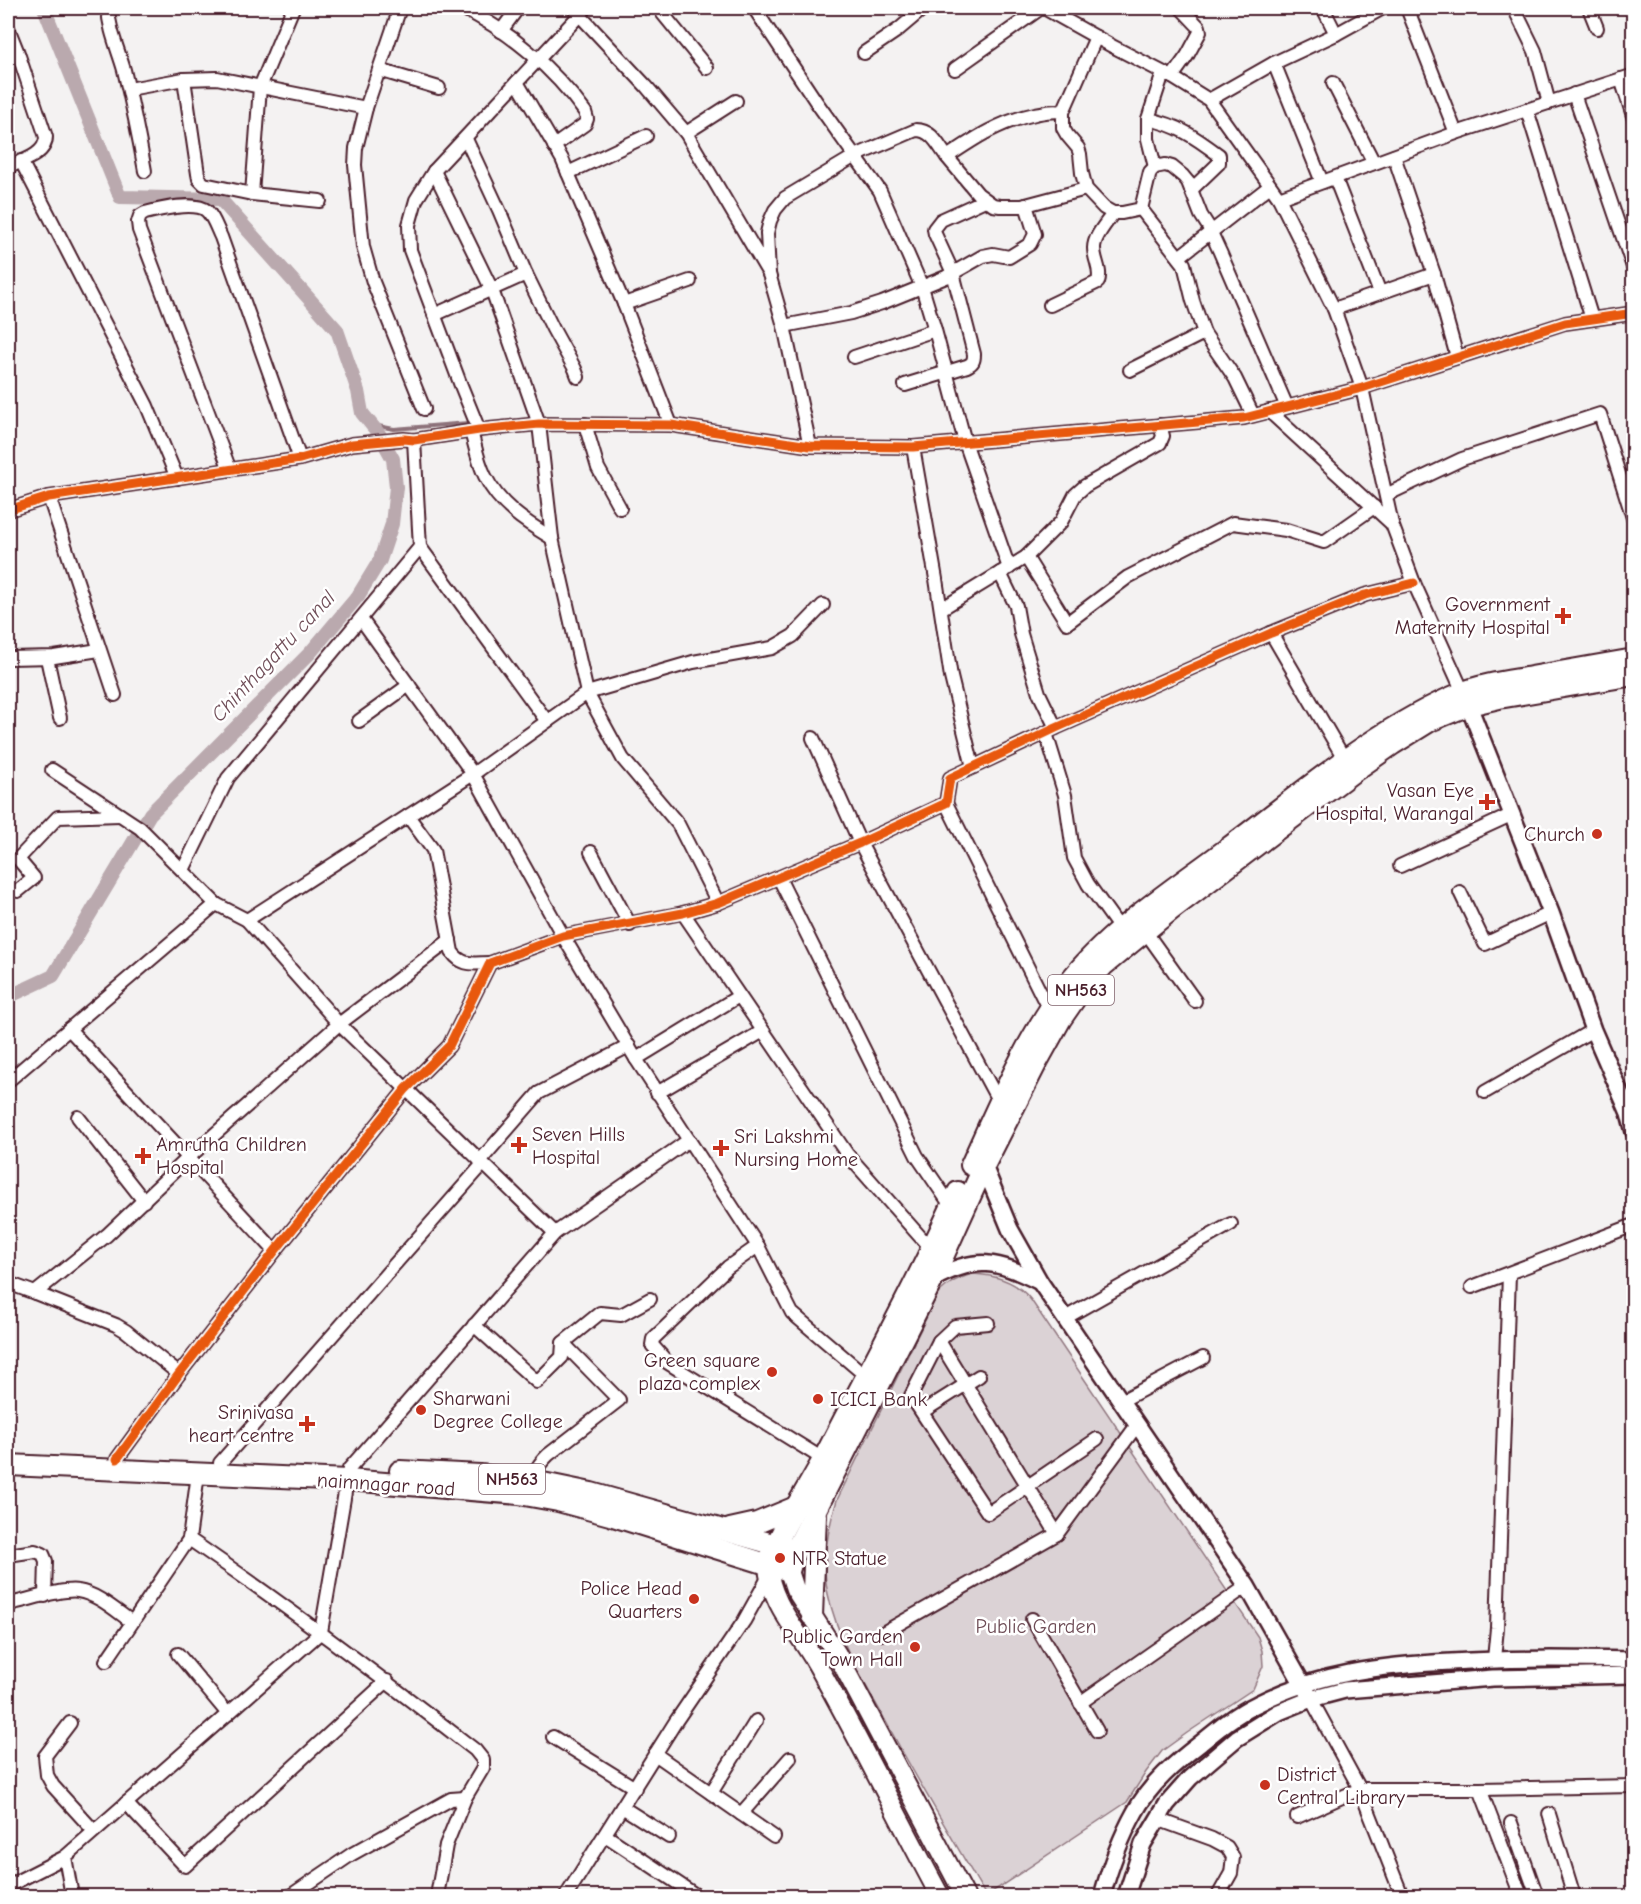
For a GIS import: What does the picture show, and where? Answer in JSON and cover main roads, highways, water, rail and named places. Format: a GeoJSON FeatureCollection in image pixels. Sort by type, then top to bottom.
{"type":"FeatureCollection","features":[{"type":"Feature","properties":{"kind":"highway","name":"NH563"},"geometry":{"type":"LineString","coordinates":[[789,1571],[823,1459],[952,1207],[999,1102],[1048,1010],[1093,954],[1121,930],[1345,760],[1424,709],[1466,698],[1506,682],[1634,659]]}},
{"type":"Feature","properties":{"kind":"highway","name":"NH563"},"geometry":{"type":"LineString","coordinates":[[775,1544],[807,1508],[933,1279],[984,1166],[1061,1019],[1104,965],[1353,772],[1466,698],[1499,698],[1634,675]]}},
{"type":"Feature","properties":{"kind":"highway","name":"NH563"},"geometry":{"type":"LineString","coordinates":[[8,1454],[220,1463],[348,1475],[480,1475],[533,1481],[591,1493],[795,1551]]}},
{"type":"Feature","properties":{"kind":"highway","name":"naimnagar road"},"geometry":{"type":"LineString","coordinates":[[8,1465],[198,1474],[348,1475],[519,1494],[558,1501],[682,1536],[768,1571],[789,1571]]}},
{"type":"Feature","properties":{"kind":"highway"},"geometry":{"type":"LineString","coordinates":[[724,1530],[807,1508],[812,1616]]}},
{"type":"Feature","properties":{"kind":"highway"},"geometry":{"type":"LineString","coordinates":[[768,1571],[775,1544]]}},
{"type":"Feature","properties":{"kind":"main road"},"geometry":{"type":"LineString","coordinates":[[768,1571],[776,1600],[817,1665],[940,1896]]}},
{"type":"Feature","properties":{"kind":"main road"},"geometry":{"type":"LineString","coordinates":[[789,1571],[795,1589],[837,1654],[965,1896]]}},
{"type":"Feature","properties":{"kind":"waterway","name":"Chinthagattu canal"},"geometry":{"type":"LineString","coordinates":[[8,997],[53,976],[150,814],[310,653],[358,596],[380,560],[392,524],[396,487],[393,459],[379,434],[362,413],[358,391],[337,330],[220,199],[120,197],[44,8]]}},
{"type":"Feature","properties":{"kind":"waterway"},"geometry":{"type":"LineString","coordinates":[[367,420],[378,426],[394,429],[468,423]]}},
{"type":"Feature","properties":{"kind":"place","name":"Government Maternity Hospital"},"geometry":{"type":"Point","coordinates":[1563,616]}},
{"type":"Feature","properties":{"kind":"place","name":"Vasan Eye Hospital, Warangal"},"geometry":{"type":"Point","coordinates":[1487,802]}},
{"type":"Feature","properties":{"kind":"place","name":"Church"},"geometry":{"type":"Point","coordinates":[1597,834]}},
{"type":"Feature","properties":{"kind":"place","name":"Seven Hills Hospital"},"geometry":{"type":"Point","coordinates":[519,1145]}},
{"type":"Feature","properties":{"kind":"place","name":"Sri Lakshmi Nursing Home"},"geometry":{"type":"Point","coordinates":[721,1148]}},
{"type":"Feature","properties":{"kind":"place","name":"Amrutha Children Hospital"},"geometry":{"type":"Point","coordinates":[143,1156]}},
{"type":"Feature","properties":{"kind":"place","name":"Green square plaza complex"},"geometry":{"type":"Point","coordinates":[772,1372]}},
{"type":"Feature","properties":{"kind":"place","name":"ICICI Bank"},"geometry":{"type":"Point","coordinates":[818,1399]}},
{"type":"Feature","properties":{"kind":"place","name":"Sharwani Degree College"},"geometry":{"type":"Point","coordinates":[421,1410]}},
{"type":"Feature","properties":{"kind":"place","name":"Srinivasa heart centre"},"geometry":{"type":"Point","coordinates":[307,1424]}},
{"type":"Feature","properties":{"kind":"place","name":"NTR Statue"},"geometry":{"type":"Point","coordinates":[780,1558]}},
{"type":"Feature","properties":{"kind":"place","name":"Police Head Quarters"},"geometry":{"type":"Point","coordinates":[694,1599]}},
{"type":"Feature","properties":{"kind":"place","name":"Public Garden Town Hall"},"geometry":{"type":"Point","coordinates":[915,1647]}},
{"type":"Feature","properties":{"kind":"place","name":"District Central Library"},"geometry":{"type":"Point","coordinates":[1265,1785]}},
{"type":"Feature","properties":{"kind":"park label","name":"Public Garden"},"geometry":{"type":"Point","coordinates":[1036,1626]}}]}
